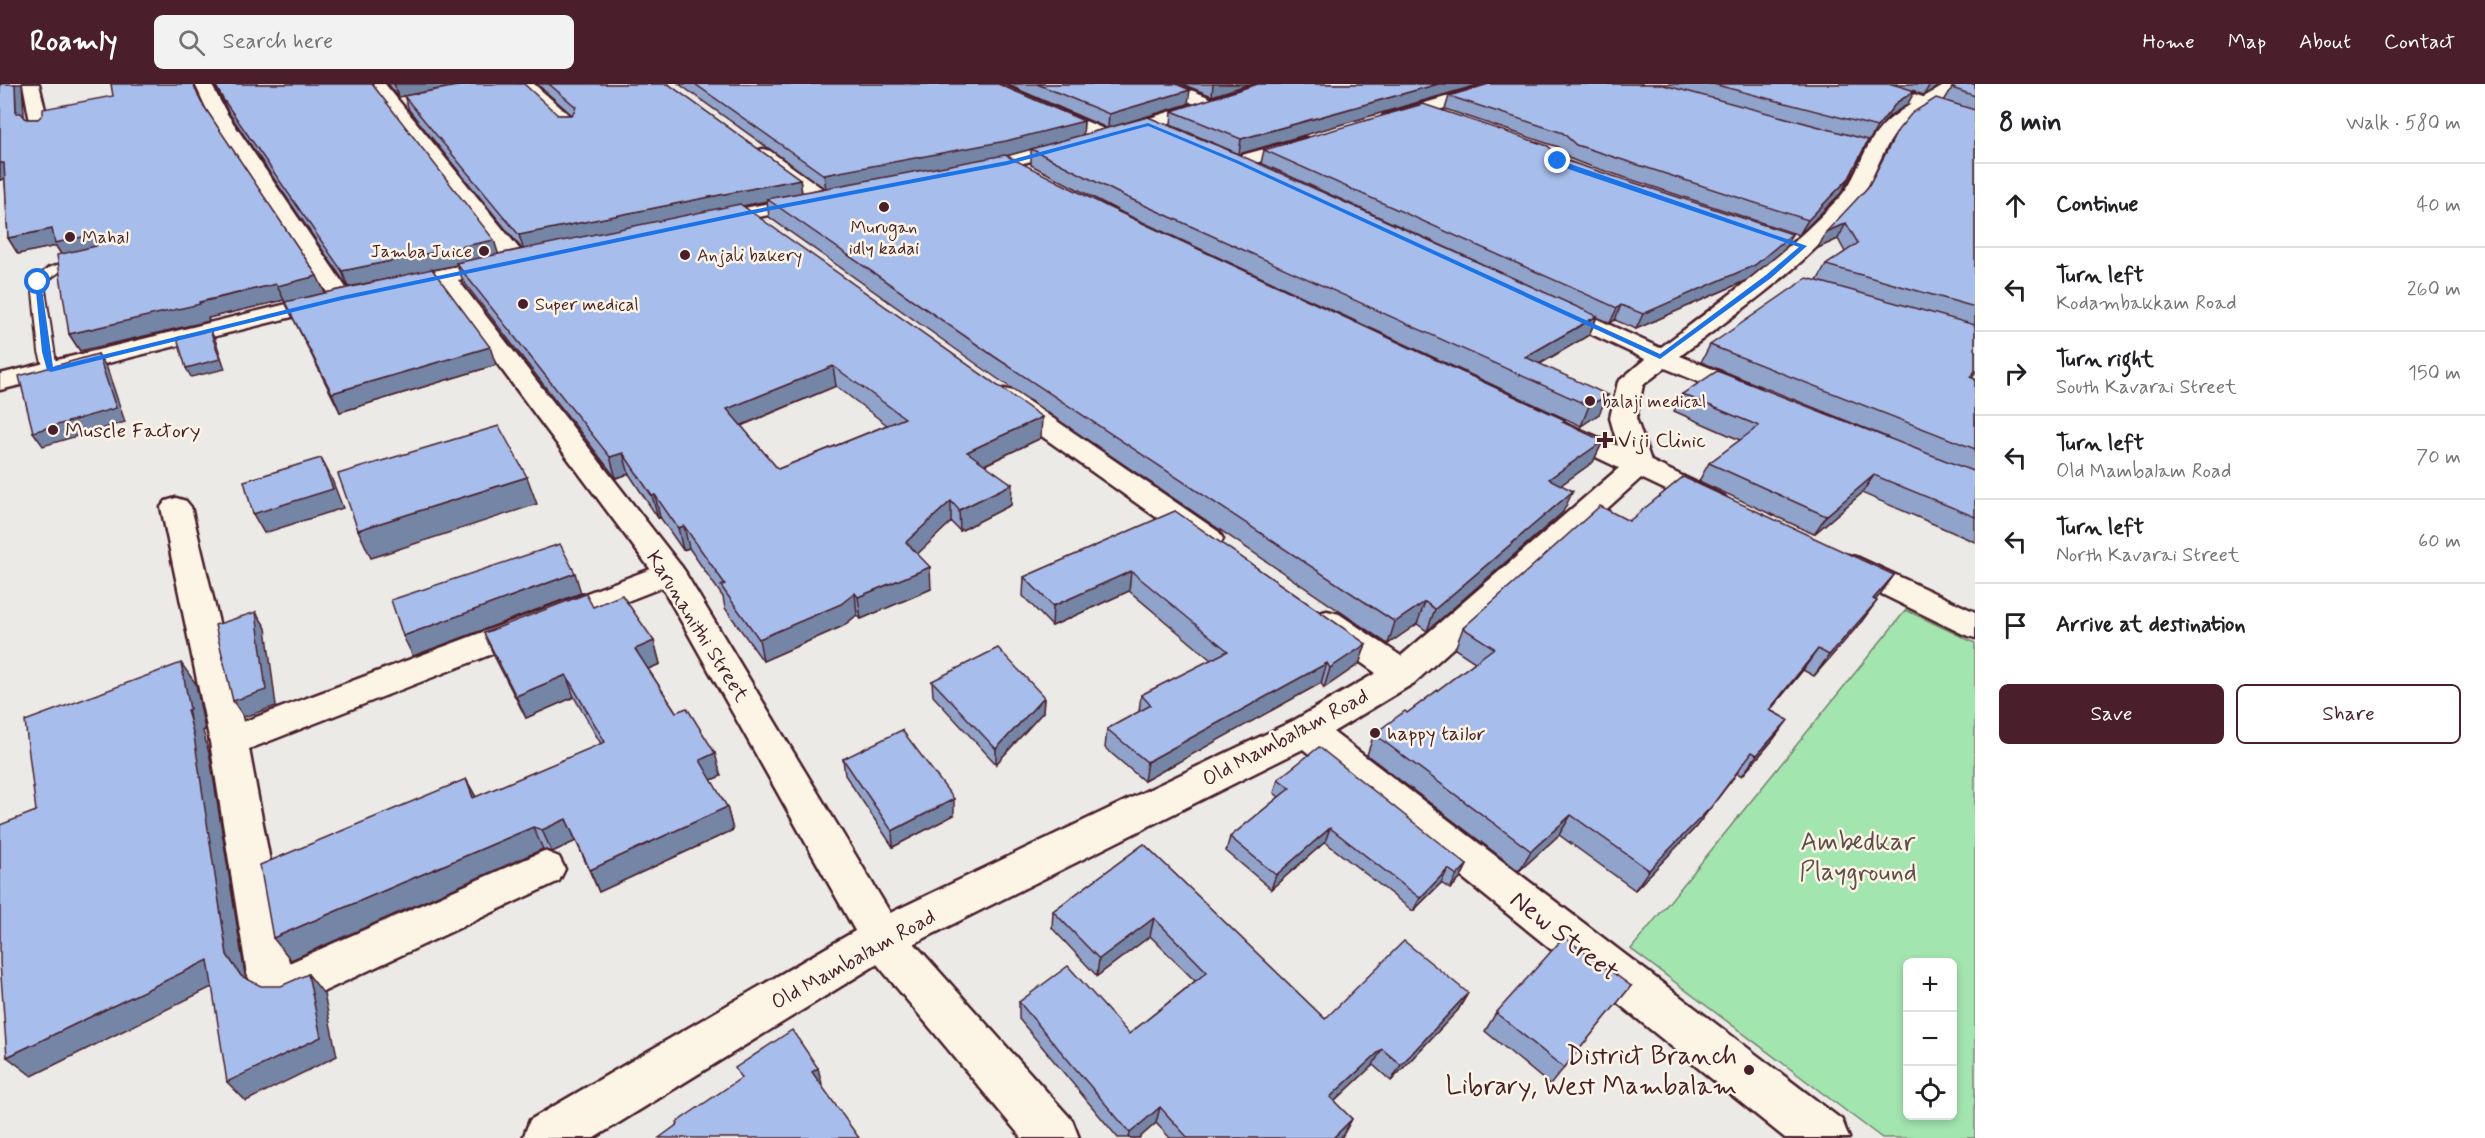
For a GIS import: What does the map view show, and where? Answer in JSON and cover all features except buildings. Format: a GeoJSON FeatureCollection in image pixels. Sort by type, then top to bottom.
{"type":"FeatureCollection","features":[{"type":"Feature","properties":{"kind":"street"},"geometry":{"type":"LineString","coordinates":[[31,84],[40,127]]}},
{"type":"Feature","properties":{"kind":"street"},"geometry":{"type":"LineString","coordinates":[[203,84],[218,114],[342,298]]}},
{"type":"Feature","properties":{"kind":"street"},"geometry":{"type":"LineString","coordinates":[[377,84],[517,261]]}},
{"type":"Feature","properties":{"kind":"street"},"geometry":{"type":"LineString","coordinates":[[524,84],[569,123]]}},
{"type":"Feature","properties":{"kind":"street"},"geometry":{"type":"LineString","coordinates":[[986,84],[1107,137]]}},
{"type":"Feature","properties":{"kind":"street"},"geometry":{"type":"LineString","coordinates":[[1162,84],[1212,105]]}},
{"type":"Feature","properties":{"kind":"street"},"geometry":{"type":"LineString","coordinates":[[949,174],[1007,163],[1107,137],[1275,84]]}},
{"type":"Feature","properties":{"kind":"street"},"geometry":{"type":"LineString","coordinates":[[1369,125],[1507,84]]}},
{"type":"Feature","properties":{"kind":"street"},"geometry":{"type":"LineString","coordinates":[[1867,84],[1975,120]]}},
{"type":"Feature","properties":{"kind":"street"},"geometry":{"type":"LineString","coordinates":[[1638,466],[1623,418],[1631,382],[1660,357],[1779,280],[1793,242],[1851,197],[1865,148],[1880,141],[1897,121],[1959,84]]}},
{"type":"Feature","properties":{"kind":"street"},"geometry":{"type":"LineString","coordinates":[[394,105],[416,101]]}},
{"type":"Feature","properties":{"kind":"street"},"geometry":{"type":"LineString","coordinates":[[1424,110],[1456,121]]}},
{"type":"Feature","properties":{"kind":"street"},"geometry":{"type":"LineString","coordinates":[[1148,124],[1178,137]]}},
{"type":"Feature","properties":{"kind":"street"},"geometry":{"type":"LineString","coordinates":[[1238,162],[1325,137]]}},
{"type":"Feature","properties":{"kind":"street"},"geometry":{"type":"LineString","coordinates":[[749,146],[823,198]]}},
{"type":"Feature","properties":{"kind":"street"},"geometry":{"type":"LineString","coordinates":[[1218,153],[1270,177]]}},
{"type":"Feature","properties":{"kind":"street"},"geometry":{"type":"LineString","coordinates":[[1007,163],[1037,178]]}},
{"type":"Feature","properties":{"kind":"street"},"geometry":{"type":"LineString","coordinates":[[689,225],[846,194]]}},
{"type":"Feature","properties":{"kind":"street"},"geometry":{"type":"LineString","coordinates":[[747,213],[775,234]]}},
{"type":"Feature","properties":{"kind":"street"},"geometry":{"type":"LineString","coordinates":[[0,382],[342,298],[540,256]]}},
{"type":"Feature","properties":{"kind":"street","name":"Karunanithi Street"},"geometry":{"type":"LineString","coordinates":[[444,276],[670,573],[882,938],[1054,1138]]}},
{"type":"Feature","properties":{"kind":"street"},"geometry":{"type":"LineString","coordinates":[[1530,297],[1660,357],[1769,401]]}},
{"type":"Feature","properties":{"kind":"street"},"geometry":{"type":"LineString","coordinates":[[985,384],[1227,552]]}},
{"type":"Feature","properties":{"kind":"street"},"geometry":{"type":"LineString","coordinates":[[1542,420],[1743,516]]}},
{"type":"Feature","properties":{"kind":"street","name":"Old Mambalam Road"},"geometry":{"type":"LineString","coordinates":[[548,1138],[882,938],[1306,731],[1402,674],[1638,466]]}},
{"type":"Feature","properties":{"kind":"street"},"geometry":{"type":"LineString","coordinates":[[176,507],[229,742],[269,974],[274,981],[282,984],[297,983],[544,869]]}},
{"type":"Feature","properties":{"kind":"street"},"geometry":{"type":"LineString","coordinates":[[1828,556],[1975,626]]}},
{"type":"Feature","properties":{"kind":"street"},"geometry":{"type":"LineString","coordinates":[[229,742],[670,573]]}},
{"type":"Feature","properties":{"kind":"street"},"geometry":{"type":"LineString","coordinates":[[1305,606],[1402,674]]}},
{"type":"Feature","properties":{"kind":"street","name":"New Street"},"geometry":{"type":"LineString","coordinates":[[1306,731],[1824,1138]]}},
{"type":"Feature","properties":{"kind":"lane"},"geometry":{"type":"LineString","coordinates":[[51,370],[46,352],[38,282],[45,273],[60,266],[91,259]]}},
{"type":"Feature","properties":{"kind":"green space","name":"Ambedkar Playground"},"geometry":{"type":"Polygon","coordinates":[[[1906,610],[1975,643],[1975,1138],[1882,1138],[1631,949],[1906,610]]]}},
{"type":"Feature","properties":{"kind":"place","name":"Murugan idly kadai"},"geometry":{"type":"Point","coordinates":[884,207]}},
{"type":"Feature","properties":{"kind":"place","name":"Mahal"},"geometry":{"type":"Point","coordinates":[70,237]}},
{"type":"Feature","properties":{"kind":"place","name":"Jamba Juice"},"geometry":{"type":"Point","coordinates":[484,251]}},
{"type":"Feature","properties":{"kind":"place","name":"Anjali bakery"},"geometry":{"type":"Point","coordinates":[685,255]}},
{"type":"Feature","properties":{"kind":"place","name":"Super medical"},"geometry":{"type":"Point","coordinates":[523,304]}},
{"type":"Feature","properties":{"kind":"place","name":"balaji medical"},"geometry":{"type":"Point","coordinates":[1590,401]}},
{"type":"Feature","properties":{"kind":"place","name":"Muscle Factory"},"geometry":{"type":"Point","coordinates":[53,430]}},
{"type":"Feature","properties":{"kind":"place","name":"Viji Clinic"},"geometry":{"type":"Point","coordinates":[1605,440]}},
{"type":"Feature","properties":{"kind":"place","name":"happy tailor"},"geometry":{"type":"Point","coordinates":[1375,733]}},
{"type":"Feature","properties":{"kind":"place","name":"District Branch Library, West Mambalam"},"geometry":{"type":"Point","coordinates":[1749,1070]}},
{"type":"Feature","properties":{"kind":"route"},"geometry":{"type":"LineString","coordinates":[[38,282],[46,352],[51,370],[342,298],[747,213],[1007,163],[1148,124],[1238,162],[1660,357],[1768,277],[1804,246],[1573,169],[1558,161]]}}]}
